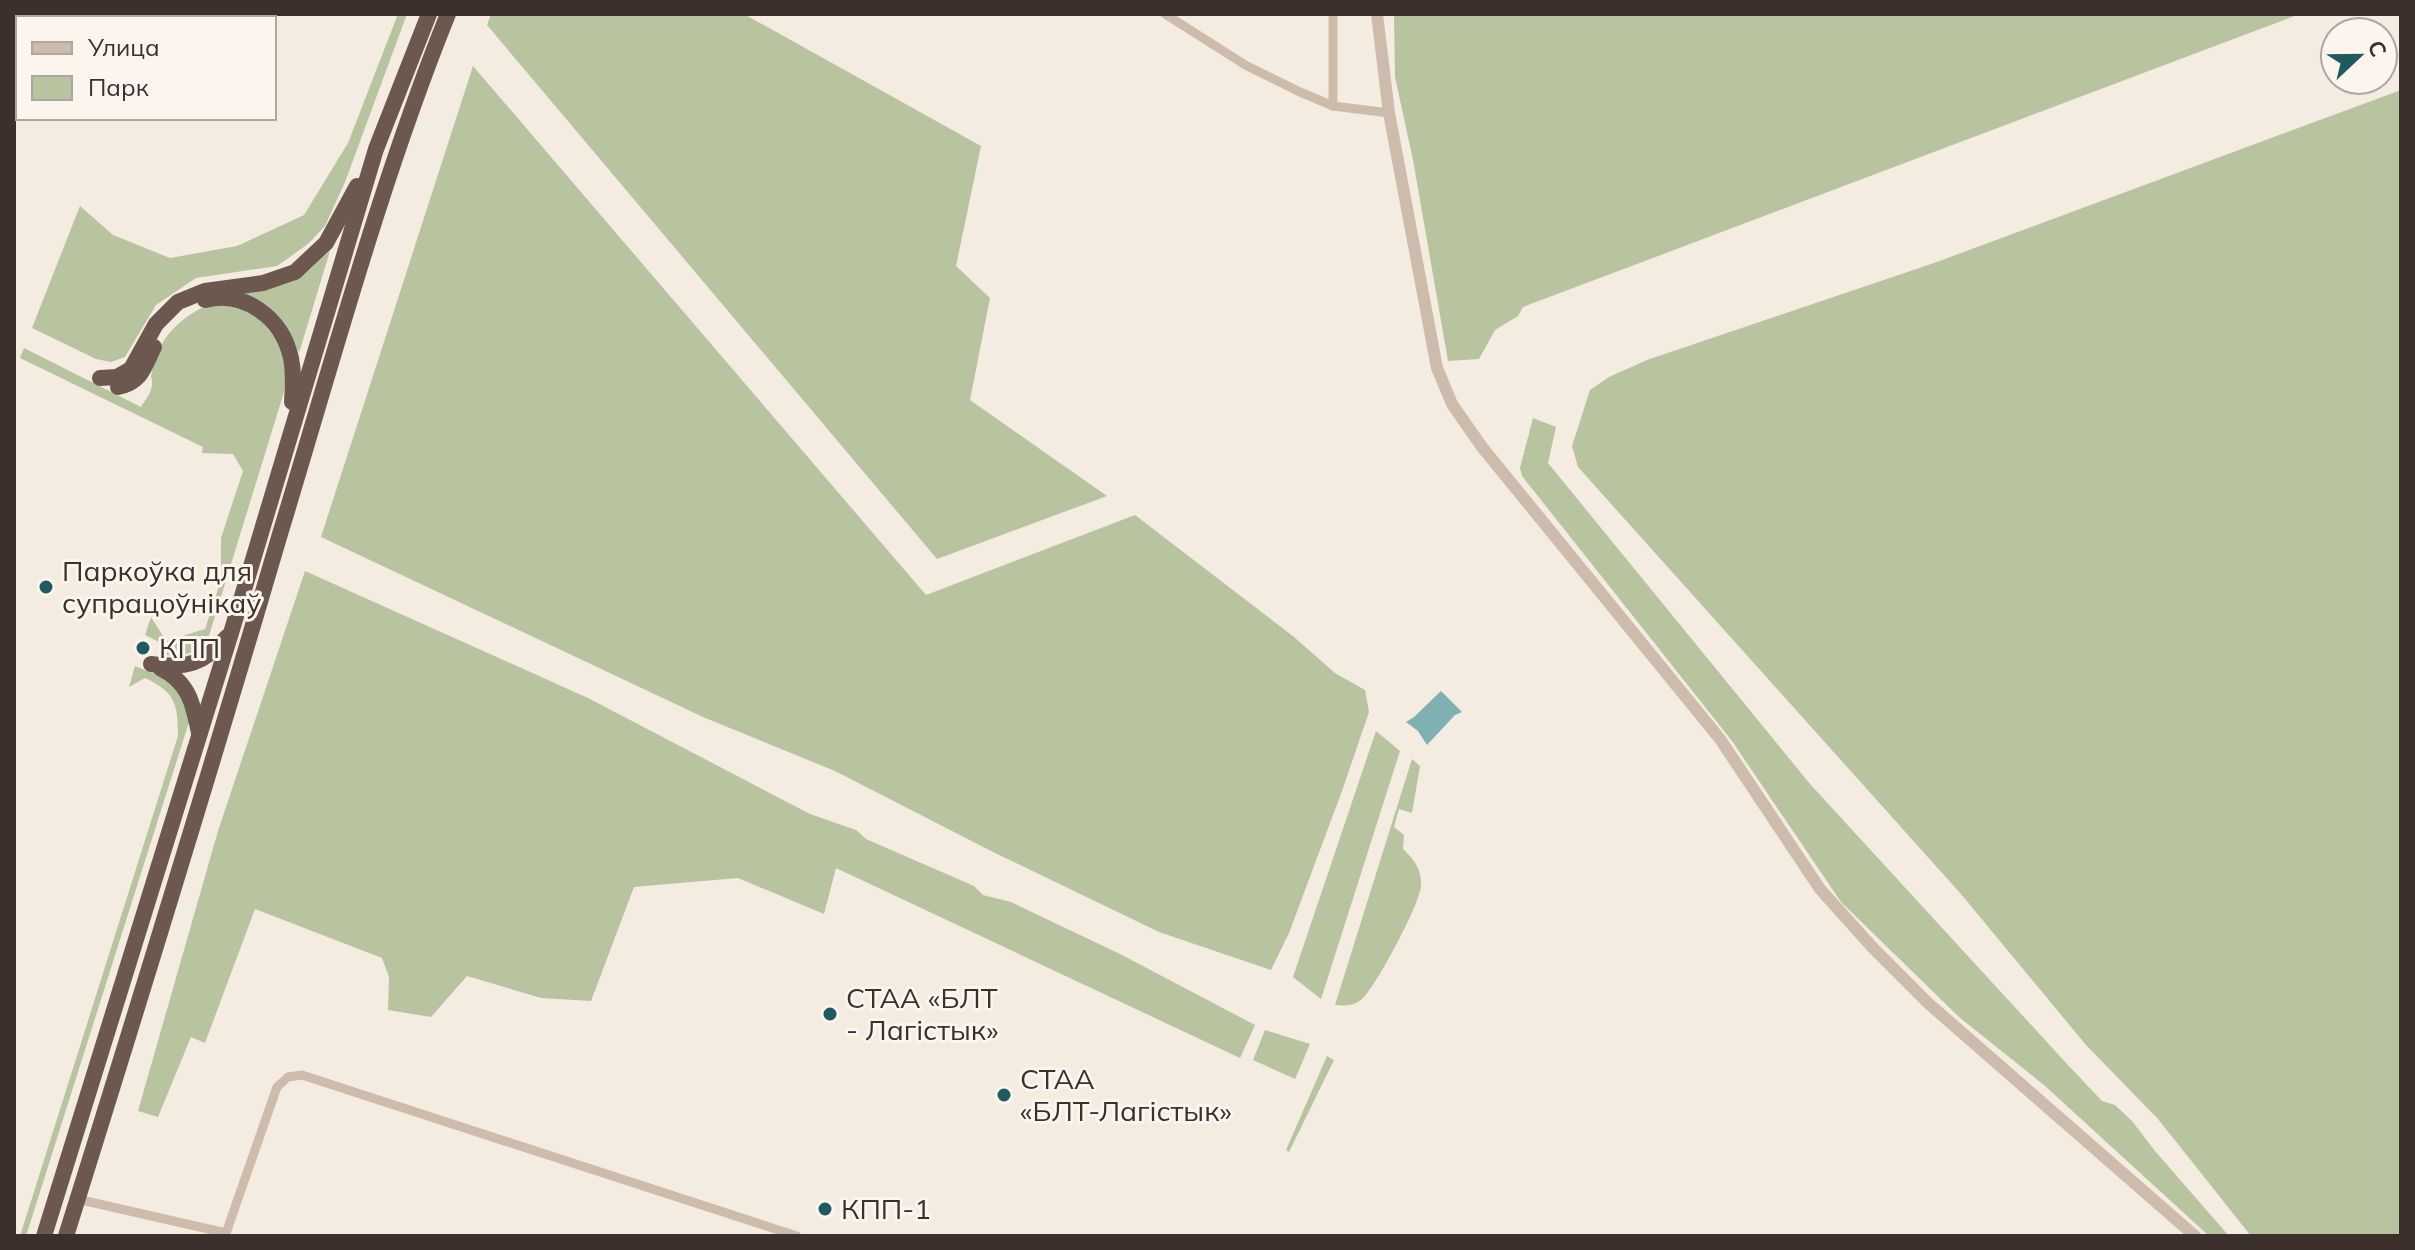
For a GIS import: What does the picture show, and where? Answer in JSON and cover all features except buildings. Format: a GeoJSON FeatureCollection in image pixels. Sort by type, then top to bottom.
{"type":"FeatureCollection","features":[{"type":"Feature","properties":{"kind":"highway"},"geometry":{"type":"LineString","coordinates":[[44,1236],[231,633],[376,149],[429,14]]}},
{"type":"Feature","properties":{"kind":"highway"},"geometry":{"type":"LineString","coordinates":[[66,1236],[384,189],[418,89],[448,14]]}},
{"type":"Feature","properties":{"kind":"highway"},"geometry":{"type":"LineString","coordinates":[[100,378],[117,377],[131,369],[156,324],[178,302],[205,291],[281,279],[311,260],[326,243],[376,149]]}},
{"type":"Feature","properties":{"kind":"highway"},"geometry":{"type":"LineString","coordinates":[[118,387],[140,378],[160,336],[185,309],[215,298],[233,299],[261,311],[275,323],[284,337],[293,377],[290,430]]}},
{"type":"Feature","properties":{"kind":"highway"},"geometry":{"type":"LineString","coordinates":[[199,734],[187,690],[172,674],[151,664],[175,668],[196,662],[218,647],[231,633]]}},
{"type":"Feature","properties":{"kind":"street"},"geometry":{"type":"LineString","coordinates":[[1165,14],[1247,66],[1333,106],[1389,113]]}},
{"type":"Feature","properties":{"kind":"street"},"geometry":{"type":"LineString","coordinates":[[1333,14],[1333,106]]}},
{"type":"Feature","properties":{"kind":"street"},"geometry":{"type":"LineString","coordinates":[[1377,14],[1389,113],[1437,368],[1447,395],[1466,426],[1720,739],[1820,889],[1873,948],[1957,1029],[2195,1236]]}},
{"type":"Feature","properties":{"kind":"street"},"geometry":{"type":"LineString","coordinates":[[77,1199],[226,1233],[277,1087],[288,1077],[302,1075],[797,1236]]}},
{"type":"Feature","properties":{"kind":"green space"},"geometry":{"type":"Polygon","coordinates":[[[398,14],[407,14],[345,182],[325,226],[308,244],[277,266],[196,278],[156,305],[125,357],[111,362],[96,359],[32,328],[80,206],[113,235],[170,258],[237,246],[304,215],[348,143],[398,14]]]}},
{"type":"Feature","properties":{"kind":"green space"},"geometry":{"type":"Polygon","coordinates":[[[491,14],[744,14],[981,146],[956,266],[990,298],[970,400],[1107,496],[937,559],[487,25],[491,14]]]}},
{"type":"Feature","properties":{"kind":"green space"},"geometry":{"type":"Polygon","coordinates":[[[1394,14],[2300,14],[1523,307],[1518,316],[1495,330],[1479,359],[1448,361],[1413,160],[1395,77],[1394,14]]]}},
{"type":"Feature","properties":{"kind":"green space"},"geometry":{"type":"Polygon","coordinates":[[[473,66],[926,595],[1135,515],[1294,637],[1335,673],[1365,690],[1369,712],[1289,933],[1271,970],[1159,932],[835,771],[703,717],[321,537],[473,66]]]}},
{"type":"Feature","properties":{"kind":"green space"},"geometry":{"type":"Polygon","coordinates":[[[2399,91],[2401,1236],[2251,1236],[2158,1119],[2086,1045],[1961,894],[1578,467],[1572,446],[1590,390],[1609,377],[1647,360],[1934,263],[2385,96],[2399,96],[2399,91]]]}},
{"type":"Feature","properties":{"kind":"green space"},"geometry":{"type":"Polygon","coordinates":[[[330,251],[299,353],[279,320],[225,293],[295,280],[330,251]]]}},
{"type":"Feature","properties":{"kind":"green space"},"geometry":{"type":"Polygon","coordinates":[[[215,302],[251,309],[282,346],[286,366],[284,392],[208,639],[192,652],[166,655],[159,653],[161,643],[145,635],[151,617],[166,641],[205,629],[221,580],[221,538],[243,471],[233,454],[202,453],[203,447],[20,358],[24,348],[141,407],[151,390],[155,358],[166,337],[183,320],[215,302]]]}},
{"type":"Feature","properties":{"kind":"green space"},"geometry":{"type":"Polygon","coordinates":[[[1533,418],[1556,427],[1548,463],[1810,784],[2102,1101],[2115,1105],[2132,1121],[2229,1236],[2209,1236],[2044,1085],[1959,1017],[1841,902],[1732,741],[1522,476],[1520,468],[1533,418]]]}},
{"type":"Feature","properties":{"kind":"green space"},"geometry":{"type":"Polygon","coordinates":[[[305,571],[588,698],[810,814],[856,830],[866,839],[974,886],[983,895],[1011,902],[1120,954],[1255,1025],[1240,1058],[836,868],[824,914],[738,878],[634,887],[591,1001],[541,998],[467,976],[431,1017],[388,1010],[389,977],[382,958],[255,909],[205,1043],[191,1037],[158,1117],[138,1111],[218,831],[305,571]]]}},
{"type":"Feature","properties":{"kind":"green space"},"geometry":{"type":"Polygon","coordinates":[[[135,666],[158,675],[172,685],[181,698],[189,722],[26,1236],[20,1236],[178,736],[173,700],[163,688],[145,678],[129,687],[135,666]]]}},
{"type":"Feature","properties":{"kind":"green space"},"geometry":{"type":"Polygon","coordinates":[[[1376,731],[1400,751],[1321,999],[1293,977],[1376,731]]]}},
{"type":"Feature","properties":{"kind":"green space"},"geometry":{"type":"Polygon","coordinates":[[[1412,759],[1420,766],[1412,813],[1399,809],[1394,827],[1404,835],[1403,849],[1419,870],[1419,896],[1397,943],[1364,997],[1354,1004],[1335,1005],[1412,759]]]}},
{"type":"Feature","properties":{"kind":"green space"},"geometry":{"type":"Polygon","coordinates":[[[1265,1030],[1310,1044],[1295,1079],[1253,1060],[1265,1030]]]}},
{"type":"Feature","properties":{"kind":"green space"},"geometry":{"type":"Polygon","coordinates":[[[1327,1056],[1334,1060],[1289,1152],[1286,1150],[1327,1056]]]}},
{"type":"Feature","properties":{"kind":"water"},"geometry":{"type":"Polygon","coordinates":[[[1441,691],[1462,712],[1455,715],[1427,745],[1418,731],[1406,722],[1441,691]]]}},
{"type":"Feature","properties":{"kind":"place","name":"Паркоўка для супрацоўнікаў"},"geometry":{"type":"Point","coordinates":[46,587]}},
{"type":"Feature","properties":{"kind":"place","name":"КПП"},"geometry":{"type":"Point","coordinates":[143,648]}},
{"type":"Feature","properties":{"kind":"place","name":"СТАА «БЛТ - Лагістык»"},"geometry":{"type":"Point","coordinates":[830,1014]}},
{"type":"Feature","properties":{"kind":"place","name":"СТАА «БЛТ-Лагістык»"},"geometry":{"type":"Point","coordinates":[1004,1095]}},
{"type":"Feature","properties":{"kind":"place","name":"КПП-1"},"geometry":{"type":"Point","coordinates":[825,1209]}}]}
